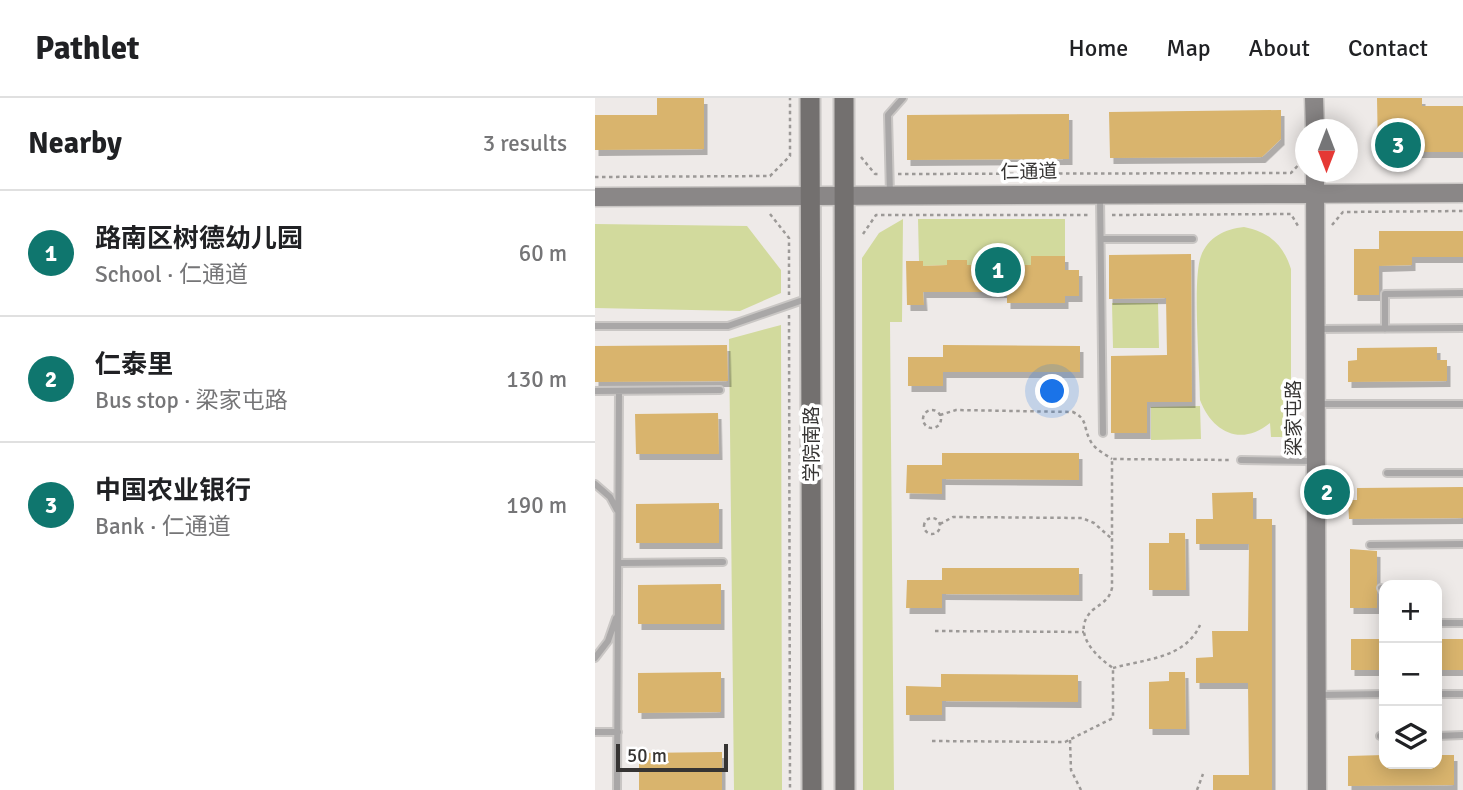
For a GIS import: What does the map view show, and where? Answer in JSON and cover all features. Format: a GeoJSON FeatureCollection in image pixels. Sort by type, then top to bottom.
{"type":"FeatureCollection","features":[{"type":"Feature","properties":{"kind":"main road","name":"学院南路"},"geometry":{"type":"LineString","coordinates":[[810,98],[812,790]]}},
{"type":"Feature","properties":{"kind":"main road","name":"学院南路"},"geometry":{"type":"LineString","coordinates":[[844,98],[845,790]]}},
{"type":"Feature","properties":{"kind":"street"},"geometry":{"type":"LineString","coordinates":[[1314,98],[1315,119]]}},
{"type":"Feature","properties":{"kind":"street","name":"梁家屯路"},"geometry":{"type":"LineString","coordinates":[[1312,182],[1315,193],[1317,790]]}},
{"type":"Feature","properties":{"kind":"street","name":"仁通道"},"geometry":{"type":"LineString","coordinates":[[595,197],[1100,192],[1463,193]]}},
{"type":"Feature","properties":{"kind":"lane"},"geometry":{"type":"LineString","coordinates":[[890,195],[888,115],[903,98]]}},
{"type":"Feature","properties":{"kind":"lane"},"geometry":{"type":"LineString","coordinates":[[1100,192],[1103,433]]}},
{"type":"Feature","properties":{"kind":"lane"},"geometry":{"type":"LineString","coordinates":[[1101,239],[1193,239]]}},
{"type":"Feature","properties":{"kind":"lane"},"geometry":{"type":"LineString","coordinates":[[1385,329],[1385,294],[1463,293]]}},
{"type":"Feature","properties":{"kind":"lane"},"geometry":{"type":"LineString","coordinates":[[595,326],[728,326],[811,297]]}},
{"type":"Feature","properties":{"kind":"lane"},"geometry":{"type":"LineString","coordinates":[[1315,329],[1463,328]]}},
{"type":"Feature","properties":{"kind":"lane"},"geometry":{"type":"LineString","coordinates":[[595,391],[720,390]]}},
{"type":"Feature","properties":{"kind":"lane"},"geometry":{"type":"LineString","coordinates":[[617,790],[619,391]]}},
{"type":"Feature","properties":{"kind":"lane"},"geometry":{"type":"LineString","coordinates":[[1315,404],[1463,404]]}},
{"type":"Feature","properties":{"kind":"lane"},"geometry":{"type":"LineString","coordinates":[[1241,460],[1316,461]]}},
{"type":"Feature","properties":{"kind":"lane"},"geometry":{"type":"LineString","coordinates":[[1387,473],[1463,473]]}},
{"type":"Feature","properties":{"kind":"lane"},"geometry":{"type":"LineString","coordinates":[[595,484],[610,497],[618,511]]}},
{"type":"Feature","properties":{"kind":"lane"},"geometry":{"type":"LineString","coordinates":[[1370,545],[1463,544]]}},
{"type":"Feature","properties":{"kind":"lane"},"geometry":{"type":"LineString","coordinates":[[619,563],[723,562]]}},
{"type":"Feature","properties":{"kind":"lane"},"geometry":{"type":"LineString","coordinates":[[595,658],[608,641],[618,613]]}},
{"type":"Feature","properties":{"kind":"lane"},"geometry":{"type":"LineString","coordinates":[[1442,623],[1463,623]]}},
{"type":"Feature","properties":{"kind":"lane"},"geometry":{"type":"LineString","coordinates":[[1317,695],[1379,694]]}},
{"type":"Feature","properties":{"kind":"lane"},"geometry":{"type":"LineString","coordinates":[[1442,694],[1463,694]]}},
{"type":"Feature","properties":{"kind":"lane"},"geometry":{"type":"LineString","coordinates":[[595,732],[618,732]]}},
{"type":"Feature","properties":{"kind":"lane"},"geometry":{"type":"LineString","coordinates":[[1442,736],[1463,736]]}},
{"type":"Feature","properties":{"kind":"path"},"geometry":{"type":"LineString","coordinates":[[595,177],[770,176],[790,156],[790,98]]}},
{"type":"Feature","properties":{"kind":"path"},"geometry":{"type":"LineString","coordinates":[[859,155],[875,174],[1295,172]]}},
{"type":"Feature","properties":{"kind":"path"},"geometry":{"type":"LineString","coordinates":[[1329,229],[1343,212],[1463,211]]}},
{"type":"Feature","properties":{"kind":"path"},"geometry":{"type":"LineString","coordinates":[[757,214],[771,214],[789,238],[790,790]]}},
{"type":"Feature","properties":{"kind":"path"},"geometry":{"type":"LineString","coordinates":[[861,236],[876,215],[1291,214],[1300,229]]}},
{"type":"Feature","properties":{"kind":"path"},"geometry":{"type":"LineString","coordinates":[[940,415],[941,421],[936,428],[930,428],[923,422],[924,416],[930,411],[940,415],[955,411],[1073,412],[1086,424],[1089,439],[1095,447],[1112,459],[1241,460]]}},
{"type":"Feature","properties":{"kind":"path"},"geometry":{"type":"LineString","coordinates":[[1112,459],[1110,596],[1089,614],[1084,632],[1090,650],[1113,668]]}},
{"type":"Feature","properties":{"kind":"path"},"geometry":{"type":"LineString","coordinates":[[940,524],[953,517],[1082,518],[1094,523],[1112,539]]}},
{"type":"Feature","properties":{"kind":"path"},"geometry":{"type":"LineString","coordinates":[[934,518],[940,524],[940,529],[934,534],[926,532],[924,528],[929,519],[934,518]]}},
{"type":"Feature","properties":{"kind":"path"},"geometry":{"type":"LineString","coordinates":[[1113,668],[1177,650],[1195,637],[1200,625]]}},
{"type":"Feature","properties":{"kind":"path"},"geometry":{"type":"LineString","coordinates":[[935,631],[1084,632]]}},
{"type":"Feature","properties":{"kind":"path"},"geometry":{"type":"LineString","coordinates":[[932,741],[1070,740],[1113,718],[1113,668]]}},
{"type":"Feature","properties":{"kind":"path"},"geometry":{"type":"LineString","coordinates":[[1070,740],[1071,770],[1081,790]]}},
{"type":"Feature","properties":{"kind":"path"},"geometry":{"type":"LineString","coordinates":[[1197,790],[1203,774]]}},
{"type":"Feature","properties":{"kind":"green space"},"geometry":{"type":"Polygon","coordinates":[[[903,219],[902,322],[890,322],[894,790],[863,790],[862,258],[879,233],[903,219]]]}},
{"type":"Feature","properties":{"kind":"green space"},"geometry":{"type":"Polygon","coordinates":[[[918,219],[1065,219],[1065,256],[1031,256],[1031,265],[967,265],[966,260],[947,260],[947,265],[923,266],[923,261],[919,261],[918,219]]]}},
{"type":"Feature","properties":{"kind":"green space"},"geometry":{"type":"Polygon","coordinates":[[[595,224],[747,226],[781,270],[781,293],[740,311],[595,308],[595,224]]]}},
{"type":"Feature","properties":{"kind":"green space"},"geometry":{"type":"Polygon","coordinates":[[[1244,227],[1261,232],[1274,240],[1291,269],[1291,437],[1271,437],[1270,423],[1249,434],[1229,432],[1212,420],[1200,400],[1197,284],[1201,256],[1208,244],[1218,235],[1244,227]]]}},
{"type":"Feature","properties":{"kind":"green space"},"geometry":{"type":"Polygon","coordinates":[[[1112,303],[1158,303],[1159,348],[1113,348],[1112,303]]]}},
{"type":"Feature","properties":{"kind":"green space"},"geometry":{"type":"Polygon","coordinates":[[[781,325],[782,790],[734,790],[729,339],[781,325]]]}},
{"type":"Feature","properties":{"kind":"green space"},"geometry":{"type":"Polygon","coordinates":[[[1200,406],[1201,439],[1151,440],[1151,407],[1200,406]]]}},
{"type":"Feature","properties":{"kind":"building"},"geometry":{"type":"Polygon","coordinates":[[[657,98],[704,98],[704,149],[595,150],[595,115],[657,115],[657,98]]]}},
{"type":"Feature","properties":{"kind":"building"},"geometry":{"type":"Polygon","coordinates":[[[1377,98],[1422,98],[1422,106],[1463,106],[1463,152],[1378,152],[1377,98]]]}},
{"type":"Feature","properties":{"kind":"building"},"geometry":{"type":"Polygon","coordinates":[[[1281,110],[1281,139],[1262,157],[1110,158],[1109,112],[1281,110]]]}},
{"type":"Feature","properties":{"kind":"building"},"geometry":{"type":"Polygon","coordinates":[[[1069,114],[1069,159],[907,160],[907,115],[1069,114]]]}},
{"type":"Feature","properties":{"kind":"building"},"geometry":{"type":"Polygon","coordinates":[[[1379,231],[1463,231],[1463,257],[1412,257],[1412,265],[1379,266],[1379,295],[1354,295],[1354,249],[1379,249],[1379,231]]]}},
{"type":"Feature","properties":{"kind":"building"},"geometry":{"type":"Polygon","coordinates":[[[1191,254],[1192,402],[1147,402],[1147,433],[1111,433],[1111,356],[1167,355],[1166,298],[1109,299],[1109,255],[1191,254]]]}},
{"type":"Feature","properties":{"kind":"building"},"geometry":{"type":"Polygon","coordinates":[[[1031,256],[1065,256],[1065,270],[1079,270],[1079,296],[1065,296],[1065,303],[1007,303],[1007,292],[923,292],[924,305],[907,305],[906,261],[923,261],[923,266],[947,265],[947,260],[967,260],[967,265],[1031,265],[1031,256]]]}},
{"type":"Feature","properties":{"kind":"building"},"geometry":{"type":"Polygon","coordinates":[[[727,345],[728,381],[595,382],[595,346],[727,345]]]}},
{"type":"Feature","properties":{"kind":"building"},"geometry":{"type":"Polygon","coordinates":[[[943,345],[1080,346],[1080,372],[943,372],[943,386],[908,386],[908,357],[943,357],[943,345]]]}},
{"type":"Feature","properties":{"kind":"building"},"geometry":{"type":"Polygon","coordinates":[[[1437,347],[1437,360],[1447,360],[1447,381],[1348,382],[1348,361],[1357,360],[1357,348],[1437,347]]]}},
{"type":"Feature","properties":{"kind":"building"},"geometry":{"type":"Polygon","coordinates":[[[718,413],[719,454],[636,454],[635,414],[718,413]]]}},
{"type":"Feature","properties":{"kind":"building"},"geometry":{"type":"Polygon","coordinates":[[[942,453],[1079,453],[1079,480],[942,479],[942,494],[906,493],[907,465],[942,465],[942,453]]]}},
{"type":"Feature","properties":{"kind":"building"},"geometry":{"type":"Polygon","coordinates":[[[1463,487],[1463,518],[1349,519],[1348,500],[1357,500],[1357,488],[1463,487]]]}},
{"type":"Feature","properties":{"kind":"building"},"geometry":{"type":"Polygon","coordinates":[[[1253,492],[1253,519],[1272,519],[1272,790],[1213,790],[1213,775],[1249,775],[1248,683],[1196,683],[1196,658],[1213,657],[1212,631],[1248,631],[1249,544],[1196,544],[1196,519],[1213,519],[1212,493],[1253,492]]]}},
{"type":"Feature","properties":{"kind":"building"},"geometry":{"type":"Polygon","coordinates":[[[719,503],[719,543],[636,543],[636,504],[719,503]]]}},
{"type":"Feature","properties":{"kind":"building"},"geometry":{"type":"Polygon","coordinates":[[[1169,533],[1185,533],[1186,590],[1149,590],[1149,543],[1169,543],[1169,533]]]}},
{"type":"Feature","properties":{"kind":"building"},"geometry":{"type":"Polygon","coordinates":[[[1350,549],[1377,551],[1377,608],[1350,608],[1350,549]]]}},
{"type":"Feature","properties":{"kind":"building"},"geometry":{"type":"Polygon","coordinates":[[[942,568],[1079,568],[1079,595],[942,594],[942,608],[906,608],[907,580],[942,580],[942,568]]]}},
{"type":"Feature","properties":{"kind":"building"},"geometry":{"type":"Polygon","coordinates":[[[721,584],[721,624],[638,624],[638,585],[721,584]]]}},
{"type":"Feature","properties":{"kind":"building"},"geometry":{"type":"Polygon","coordinates":[[[1351,639],[1379,639],[1379,670],[1351,670],[1351,639]]]}},
{"type":"Feature","properties":{"kind":"building"},"geometry":{"type":"Polygon","coordinates":[[[1442,639],[1463,639],[1463,670],[1442,670],[1442,639]]]}},
{"type":"Feature","properties":{"kind":"building"},"geometry":{"type":"Polygon","coordinates":[[[721,672],[721,712],[638,713],[638,673],[721,672]]]}},
{"type":"Feature","properties":{"kind":"building"},"geometry":{"type":"Polygon","coordinates":[[[1169,672],[1185,672],[1186,729],[1149,729],[1149,682],[1169,681],[1169,672]]]}},
{"type":"Feature","properties":{"kind":"building"},"geometry":{"type":"Polygon","coordinates":[[[941,674],[1078,675],[1078,702],[942,701],[942,715],[906,715],[906,686],[941,687],[941,674]]]}},
{"type":"Feature","properties":{"kind":"building"},"geometry":{"type":"Polygon","coordinates":[[[722,752],[722,790],[639,790],[639,753],[722,752]]]}},
{"type":"Feature","properties":{"kind":"building"},"geometry":{"type":"Polygon","coordinates":[[[1379,755],[1379,769],[1442,769],[1442,755],[1454,755],[1454,785],[1348,786],[1348,756],[1379,755]]]}},
{"type":"Feature","properties":{"kind":"place","name":"中国农业银行"},"geometry":{"type":"Point","coordinates":[1398,145]}},
{"type":"Feature","properties":{"kind":"place","name":"路南区树德幼儿园"},"geometry":{"type":"Point","coordinates":[998,270]}},
{"type":"Feature","properties":{"kind":"place","name":"仁泰里"},"geometry":{"type":"Point","coordinates":[1327,492]}}]}
